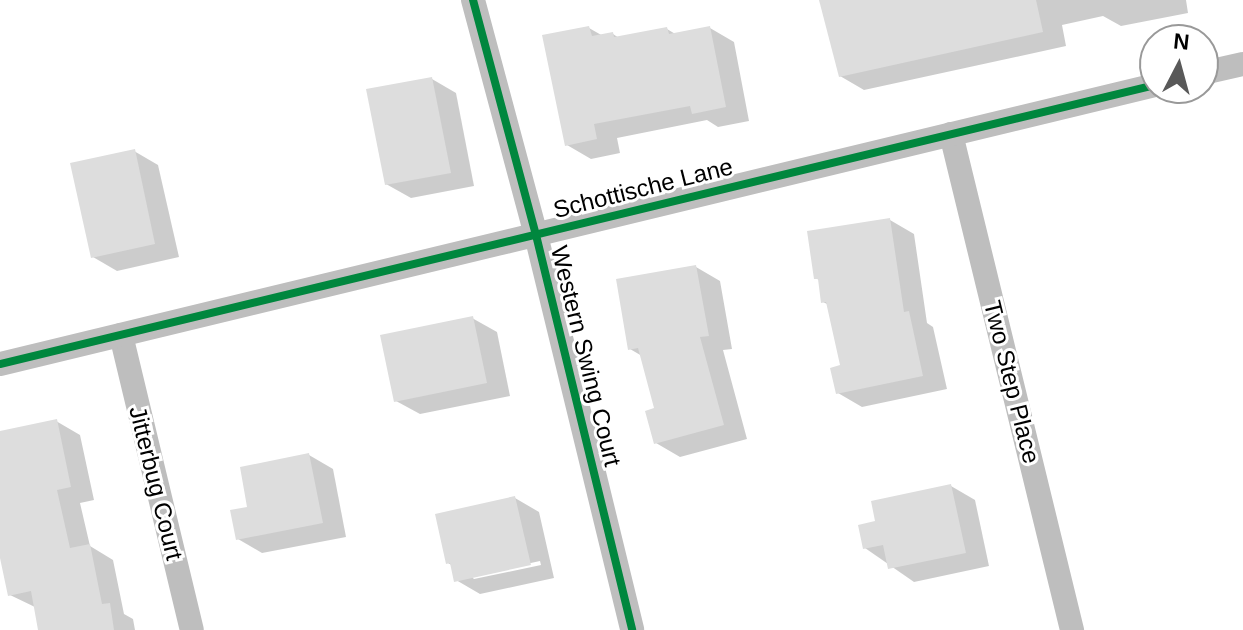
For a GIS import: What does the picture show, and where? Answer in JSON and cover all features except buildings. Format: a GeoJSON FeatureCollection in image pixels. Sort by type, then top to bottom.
{"type":"FeatureCollection","features":[{"type":"Feature","properties":{"kind":"street","name":"Western Swing Court"},"geometry":{"type":"LineString","coordinates":[[473,0],[536,235],[632,630]]}},
{"type":"Feature","properties":{"kind":"street"},"geometry":{"type":"LineString","coordinates":[[1219,69],[1243,64]]}},
{"type":"Feature","properties":{"kind":"street","name":"Schottische Lane"},"geometry":{"type":"LineString","coordinates":[[0,364],[1139,89]]}},
{"type":"Feature","properties":{"kind":"street","name":"Two Step Place"},"geometry":{"type":"LineString","coordinates":[[951,134],[1072,630]]}},
{"type":"Feature","properties":{"kind":"street","name":"Jitterbug Court"},"geometry":{"type":"LineString","coordinates":[[121,335],[192,630]]}},
{"type":"Feature","properties":{"kind":"cycle path"},"geometry":{"type":"LineString","coordinates":[[473,0],[536,235],[632,630]]}},
{"type":"Feature","properties":{"kind":"cycle path"},"geometry":{"type":"LineString","coordinates":[[0,364],[1139,89]]}}]}
